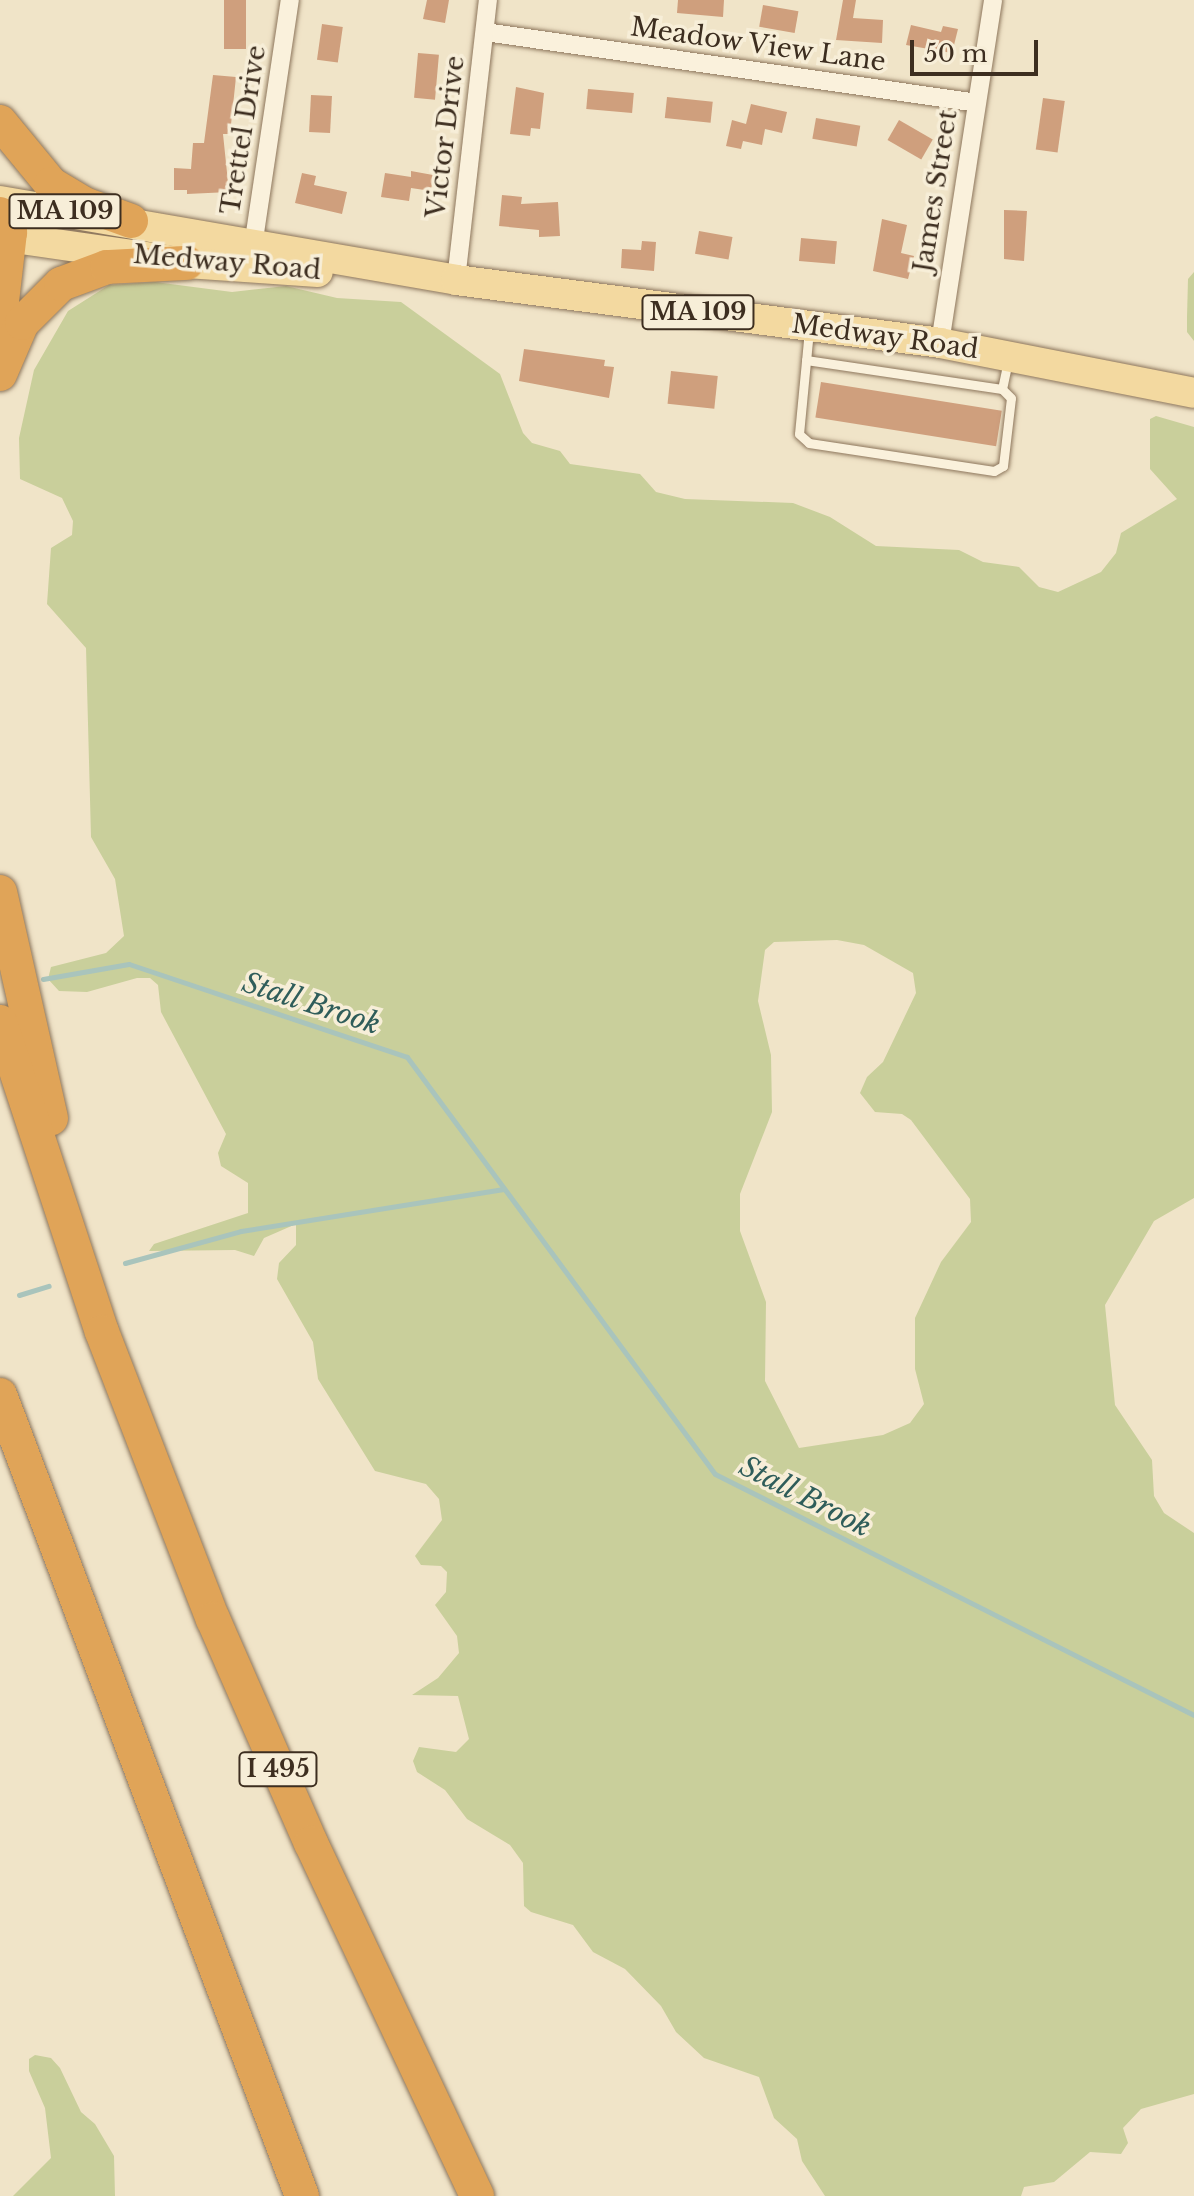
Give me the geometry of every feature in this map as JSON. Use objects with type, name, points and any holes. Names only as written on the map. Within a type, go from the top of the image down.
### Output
[{"type":"highway","points":[[0,122],[51,184],[84,204],[131,221]]},
{"type":"highway","points":[[0,318],[3,229]]},
{"type":"highway","points":[[0,374],[29,313],[61,284],[107,267],[187,263]]},
{"type":"highway","points":[[0,892],[102,1332]]},
{"type":"highway","name":"I 495","points":[[0,1022],[102,1332],[242,1688],[477,2196]]},
{"type":"highway","points":[[0,1395],[302,2196]]},
{"type":"main road","name":"Medway Road","points":[[0,201],[131,221],[252,255],[940,343],[1018,358]]},
{"type":"main road","name":"Medway Road","points":[[3,229],[187,263],[252,255]]},
{"type":"main road","name":"MA 109","points":[[1018,358],[1194,393]]},
{"type":"street","name":"Trettel Drive","points":[[252,255],[290,0]]},
{"type":"street","name":"Victor Drive","points":[[456,280],[488,0]]},
{"type":"street","name":"James Street","points":[[940,343],[993,0]]},
{"type":"street","name":"Meadow View Lane","points":[[485,32],[976,103]]},
{"type":"lane","points":[[806,360],[1002,389],[1011,398],[1003,466],[994,471],[809,443],[799,434],[809,326]]},
{"type":"lane","points":[[1002,389],[1018,358]]},
{"type":"green space","points":[[1194,272],[1194,341],[1187,332],[1187,317],[1188,279]]},
{"type":"green space","points":[[155,282],[232,292],[286,286],[337,298],[401,302],[500,374],[523,433],[532,443],[560,451],[570,464],[640,474],[656,492],[685,499],[793,503],[830,517],[876,546],[959,550],[983,562],[1019,567],[1039,587],[1058,592],[1101,572],[1116,553],[1121,533],[1177,499],[1150,469],[1150,419],[1156,416],[1194,427],[1194,1198],[1154,1221],[1105,1305],[1115,1405],[1152,1460],[1154,1496],[1164,1513],[1194,1533],[1194,2094],[1141,2109],[1123,2128],[1128,2143],[1121,2154],[1090,2152],[1054,2182],[1024,2187],[1021,2196],[825,2196],[802,2161],[797,2139],[774,2118],[759,2077],[704,2058],[676,2032],[661,2006],[625,1969],[593,1952],[573,1925],[531,1912],[524,1906],[523,1863],[510,1845],[467,1819],[445,1790],[417,1772],[413,1761],[419,1747],[456,1752],[469,1739],[458,1696],[412,1695],[438,1678],[459,1653],[457,1636],[435,1605],[446,1592],[447,1572],[441,1566],[421,1565],[415,1556],[442,1520],[439,1499],[426,1484],[375,1471],[318,1379],[313,1342],[277,1279],[279,1263],[296,1245],[296,1224],[264,1238],[254,1256],[235,1250],[149,1251],[154,1244],[248,1213],[248,1183],[221,1166],[218,1153],[226,1134],[161,1012],[158,985],[150,978],[137,978],[87,992],[59,991],[48,979],[51,967],[106,953],[124,936],[115,879],[91,837],[86,648],[47,604],[51,548],[72,535],[73,521],[62,498],[20,479],[19,438],[34,370],[68,311],[109,285]],"holes":[[[837,940],[864,945],[913,973],[916,993],[883,1062],[867,1077],[860,1093],[875,1112],[902,1114],[911,1120],[970,1199],[971,1222],[941,1262],[915,1318],[915,1369],[924,1404],[910,1423],[883,1435],[799,1448],[765,1381],[766,1302],[740,1231],[740,1194],[772,1112],[771,1055],[758,1001],[765,950],[774,942]]]},
{"type":"green space","points":[[35,2055],[51,2058],[60,2068],[81,2112],[95,2124],[114,2156],[115,2196],[13,2196],[51,2158],[45,2108],[29,2071],[29,2059]]},
{"type":"building","points":[[224,0],[246,0],[246,49],[224,49]]},
{"type":"building","points":[[427,0],[449,0],[445,23],[423,19]]},
{"type":"building","points":[[678,0],[724,0],[723,17],[677,13]]},
{"type":"building","points":[[843,0],[856,0],[853,18],[883,20],[882,43],[836,40]]},
{"type":"building","points":[[763,5],[798,11],[795,33],[759,27]]},
{"type":"building","points":[[322,24],[343,27],[338,63],[317,60]]},
{"type":"building","points":[[911,25],[941,32],[943,26],[958,29],[952,53],[906,45]]},
{"type":"building","points":[[418,53],[439,55],[435,100],[414,98]]},
{"type":"building","points":[[213,75],[236,77],[230,134],[223,134],[229,192],[187,194],[187,190],[174,190],[174,168],[191,169],[193,143],[204,143]]},
{"type":"building","points":[[516,87],[544,93],[540,129],[531,128],[530,136],[510,134]]},
{"type":"building","points":[[588,89],[634,93],[632,113],[586,109]]},
{"type":"building","points":[[311,95],[332,96],[330,133],[309,132]]},
{"type":"building","points":[[667,97],[713,102],[711,123],[665,118]]},
{"type":"building","points":[[1043,98],[1065,101],[1058,153],[1036,149]]},
{"type":"building","points":[[751,104],[787,112],[782,133],[765,129],[762,145],[743,141],[741,149],[726,146],[732,120],[746,124]]},
{"type":"building","points":[[816,118],[860,126],[857,146],[812,139]]},
{"type":"building","points":[[899,120],[933,140],[921,159],[888,140]]},
{"type":"building","points":[[411,171],[433,175],[431,191],[411,188],[409,201],[381,197],[385,173],[411,177]]},
{"type":"building","points":[[302,173],[316,176],[314,185],[347,192],[342,214],[295,203]]},
{"type":"building","points":[[502,195],[522,197],[521,204],[558,202],[560,236],[539,237],[539,230],[499,226]]},
{"type":"building","points":[[1004,210],[1027,211],[1024,261],[1004,259]]},
{"type":"building","points":[[882,219],[907,225],[901,253],[914,256],[908,279],[873,271]]},
{"type":"building","points":[[699,231],[732,237],[728,260],[695,254]]},
{"type":"building","points":[[801,238],[837,241],[835,264],[799,261]]},
{"type":"building","points":[[642,241],[656,242],[654,271],[621,268],[622,249],[641,250]]},
{"type":"building","points":[[524,349],[605,360],[604,366],[614,367],[609,398],[519,381]]},
{"type":"building","points":[[671,371],[718,376],[714,409],[668,404]]},
{"type":"building","points":[[821,382],[1002,411],[996,446],[815,418]]},
{"type":"waterway","name":"Stall Brook","points":[[43,979],[129,964],[407,1057],[715,1474],[1194,1715]]},
{"type":"waterway","name":"Stall Brook","points":[[125,1263],[241,1231],[504,1189]]},
{"type":"waterway","name":"Stall Brook","points":[[19,1295],[49,1286]]}]
